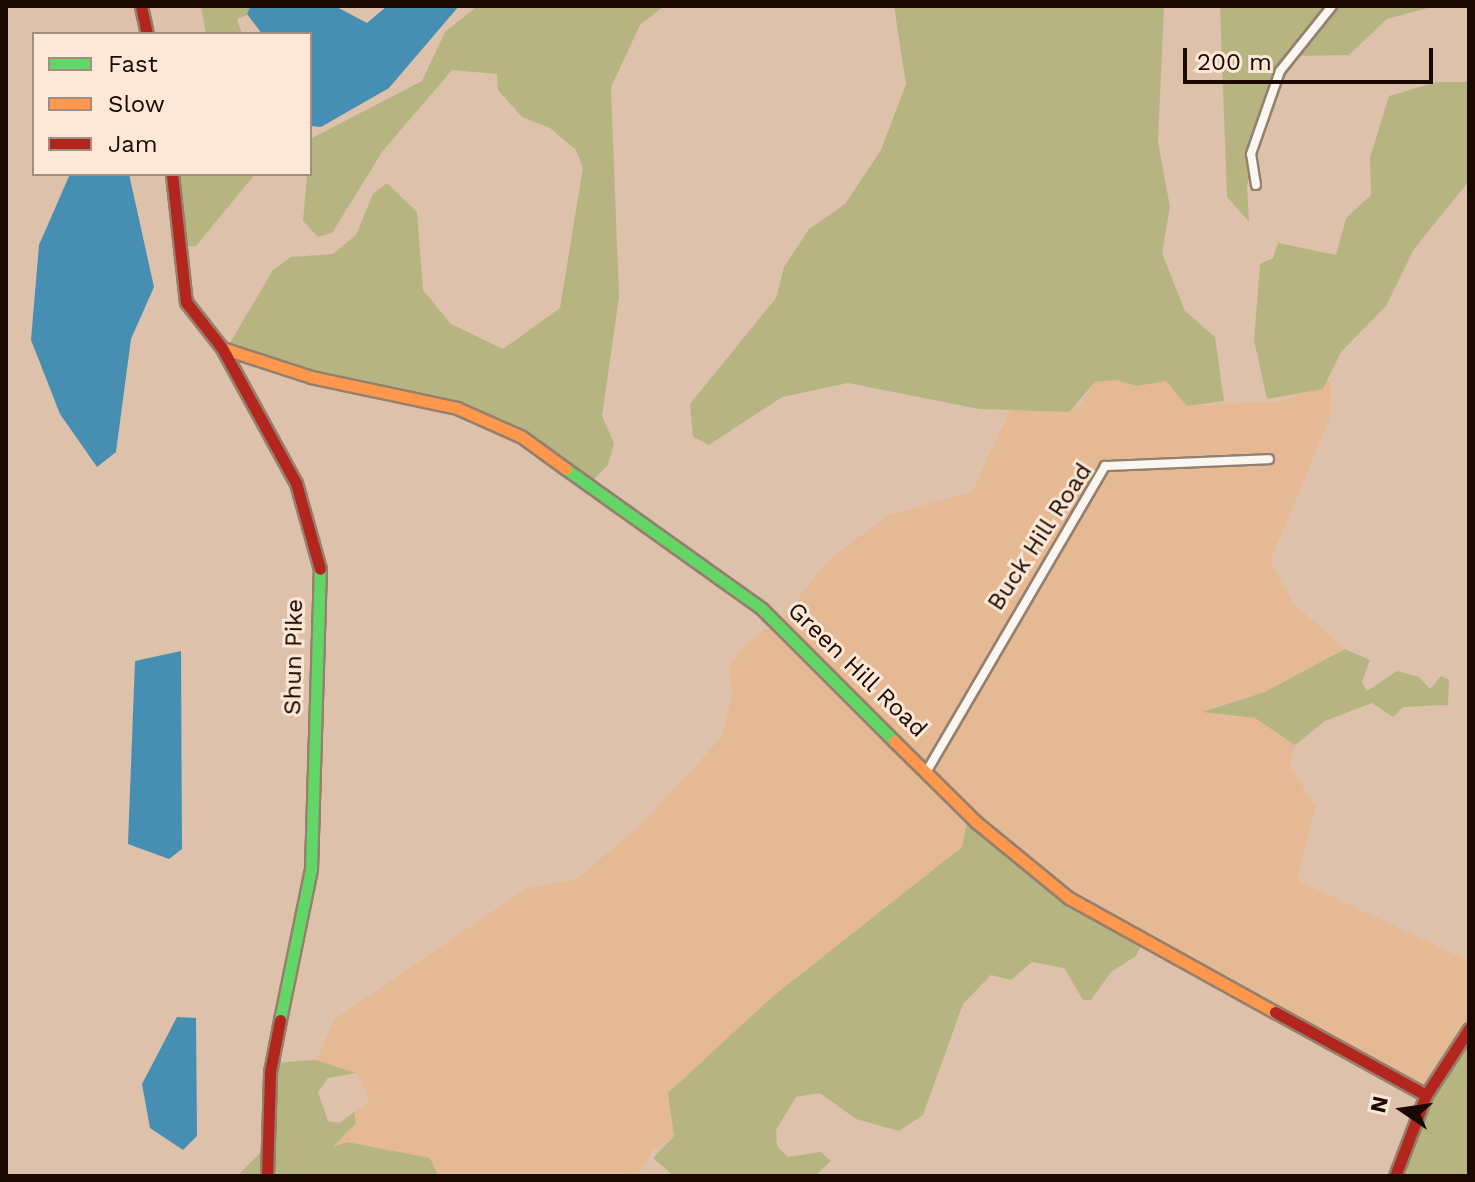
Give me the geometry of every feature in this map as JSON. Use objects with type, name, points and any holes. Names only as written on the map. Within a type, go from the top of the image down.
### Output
[{"type":"main road","points":[[141,6],[147,32]]},
{"type":"main road","name":"Shun Pike","points":[[172,176],[186,302],[222,348],[311,513],[320,556],[311,869],[270,1072],[267,1176]]},
{"type":"main road","name":"Green Hill Road","points":[[222,348],[311,377],[457,408],[522,437],[762,609],[928,769],[976,822],[1069,898],[1426,1095]]},
{"type":"main road","points":[[1395,1176],[1426,1095],[1469,1029]]},
{"type":"street","points":[[1256,185],[1251,154],[1280,71],[1332,6]]},
{"type":"street","name":"Buck Hill Road","points":[[928,769],[1105,466],[1269,459]]},
{"type":"shaded area","points":[[201,6],[270,6],[237,19],[241,32],[206,32]]},
{"type":"shaded area","points":[[477,6],[664,6],[640,25],[611,87],[619,297],[602,416],[614,443],[608,465],[590,483],[475,413],[227,348],[273,270],[291,257],[333,254],[356,235],[373,194],[387,183],[417,212],[423,290],[451,324],[503,349],[560,308],[583,168],[576,150],[550,128],[522,117],[498,90],[497,74],[452,70],[382,152],[332,233],[318,237],[303,221],[307,176],[312,176],[312,138],[422,81],[445,32]]},
{"type":"shaded area","points":[[894,6],[1164,6],[1158,142],[1170,207],[1162,253],[1185,311],[1215,337],[1224,401],[1187,406],[1166,381],[1137,386],[1116,380],[1095,382],[1069,412],[979,409],[848,383],[782,397],[709,445],[693,437],[690,404],[776,298],[784,267],[809,229],[845,204],[881,150],[906,84]]},
{"type":"shaded area","points":[[1220,6],[1435,6],[1387,19],[1349,55],[1288,56],[1247,185],[1249,222],[1227,197]]},
{"type":"shaded area","points":[[1437,82],[1469,82],[1469,181],[1414,249],[1386,306],[1341,352],[1323,389],[1267,399],[1254,340],[1260,264],[1273,258],[1278,243],[1336,255],[1346,218],[1371,195],[1370,158],[1389,96]]},
{"type":"shaded area","points":[[172,176],[253,176],[196,246],[176,247]]},
{"type":"shaded area","points":[[1116,380],[1137,386],[1166,381],[1187,406],[1282,401],[1331,380],[1330,418],[1270,561],[1293,603],[1345,649],[1265,692],[1212,707],[1221,716],[1255,718],[1295,745],[1290,767],[1316,807],[1297,880],[1469,961],[1469,1032],[1427,1094],[1279,1007],[1093,912],[968,817],[962,847],[772,997],[733,1038],[675,1124],[674,1136],[654,1149],[637,1176],[438,1176],[430,1158],[332,1148],[356,1123],[354,1112],[370,1102],[358,1075],[316,1060],[335,1019],[527,888],[577,879],[638,827],[722,737],[732,695],[729,666],[747,643],[782,620],[826,562],[888,515],[972,492],[1012,406],[1078,408],[1095,382]]},
{"type":"shaded area","points":[[1345,649],[1370,660],[1362,682],[1367,691],[1397,671],[1419,677],[1430,689],[1441,676],[1449,680],[1448,705],[1403,707],[1393,717],[1372,703],[1325,721],[1295,745],[1255,718],[1202,712],[1265,692]]},
{"type":"shaded area","points":[[968,817],[1024,863],[1144,940],[1136,956],[1111,972],[1091,1000],[1083,1000],[1064,968],[1032,962],[1011,980],[991,975],[963,1004],[923,1115],[899,1131],[856,1119],[820,1093],[796,1097],[776,1130],[777,1146],[788,1157],[821,1152],[831,1161],[815,1176],[674,1176],[653,1158],[674,1136],[668,1093],[772,997],[962,847]]},
{"type":"shaded area","points":[[1469,1032],[1469,1176],[1397,1176],[1411,1132]]},
{"type":"shaded area","points":[[316,1060],[356,1073],[328,1078],[318,1092],[328,1121],[340,1123],[354,1112],[356,1123],[333,1147],[347,1142],[430,1158],[438,1176],[237,1176],[267,1146],[272,1063]]},
{"type":"water","points":[[251,6],[335,6],[367,23],[387,6],[459,6],[389,88],[321,127],[312,126],[312,32],[260,32],[247,14]]},
{"type":"water","points":[[69,176],[129,176],[154,287],[131,339],[116,452],[97,467],[60,414],[31,340],[39,245]]},
{"type":"water","points":[[181,651],[182,849],[169,859],[128,844],[135,661]]},
{"type":"water","points":[[177,1017],[196,1018],[197,1136],[183,1150],[150,1128],[142,1084]]},
{"type":"traffic: fast","points":[[566,469],[762,609],[894,741]]},
{"type":"traffic: fast","points":[[280,1020],[311,869],[320,569]]},
{"type":"traffic: slow","points":[[222,348],[311,377],[457,408],[522,437],[566,469]]},
{"type":"traffic: slow","points":[[894,741],[976,822],[1069,898],[1275,1012]]},
{"type":"traffic: jam","points":[[141,6],[147,32]]},
{"type":"traffic: jam","points":[[172,176],[186,302],[222,348],[296,483],[320,569]]},
{"type":"traffic: jam","points":[[1275,1012],[1426,1095]]},
{"type":"traffic: jam","points":[[267,1176],[270,1072],[280,1020]]},
{"type":"traffic: jam","points":[[1395,1176],[1426,1095],[1469,1029]]}]
